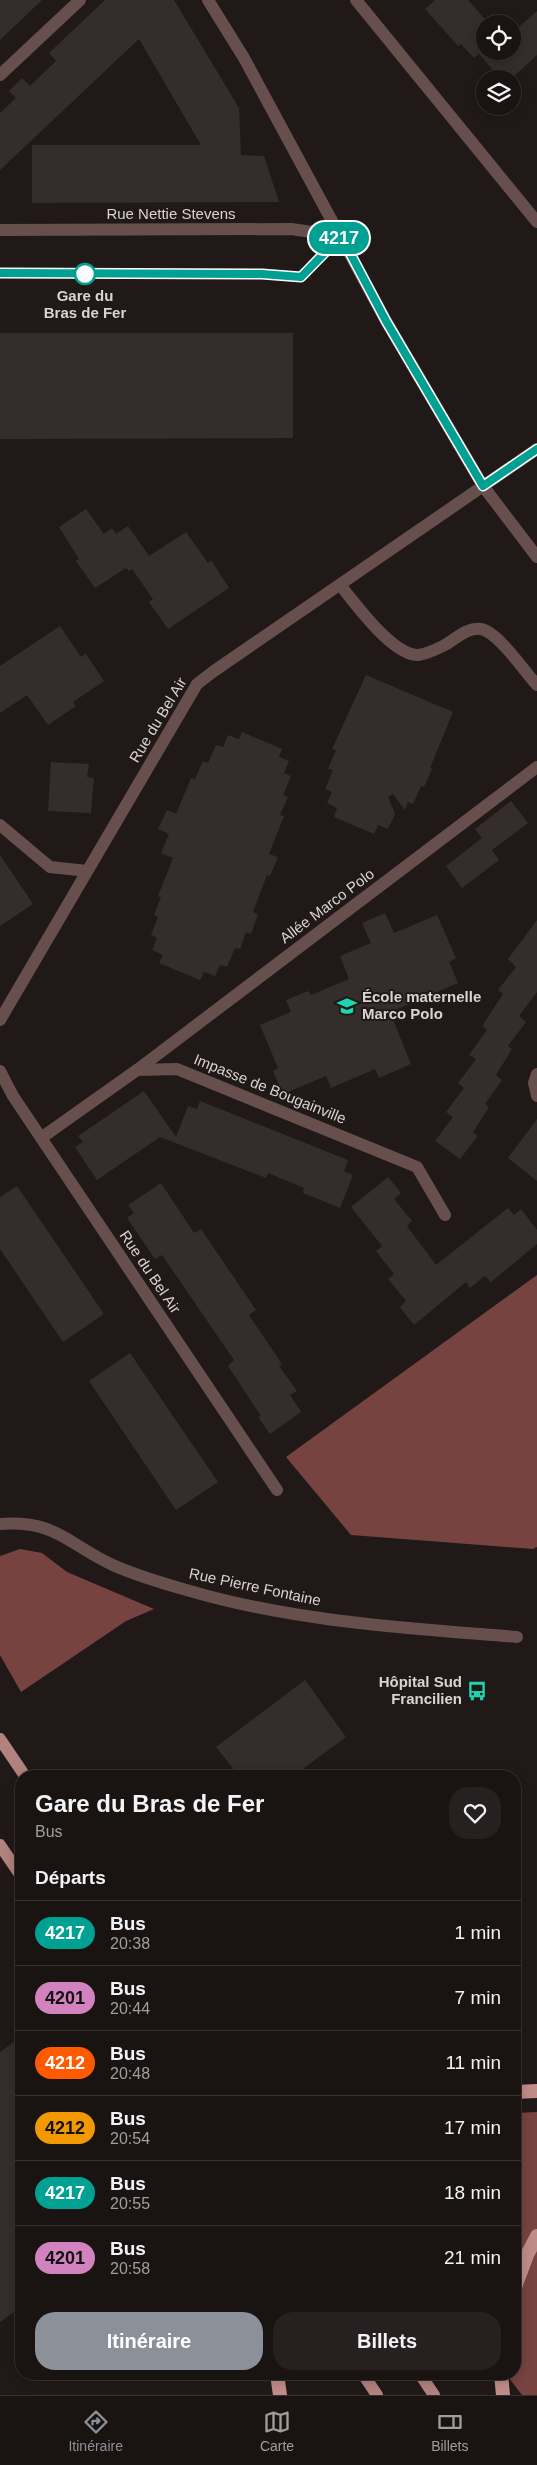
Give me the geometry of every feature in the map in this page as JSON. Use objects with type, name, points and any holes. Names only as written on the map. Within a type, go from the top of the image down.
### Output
[{"type":"highway","points":[[521,2092],[537,2091]]},
{"type":"highway","points":[[521,2271],[537,2236]]},
{"type":"highway","points":[[278,2380],[280,2395]]},
{"type":"highway","points":[[502,2380],[503,2395]]},
{"type":"main road","points":[[0,1739],[21,1770]]},
{"type":"main road","points":[[0,1845],[15,1867]]},
{"type":"main road","points":[[367,2380],[377,2395]]},
{"type":"main road","points":[[424,2380],[434,2395]]},
{"type":"street","points":[[208,0],[244,58],[386,321],[483,486],[537,557]]},
{"type":"street","points":[[356,0],[537,222]]},
{"type":"street","points":[[0,75],[79,1]]},
{"type":"street","name":"Rue Nettie Stevens","points":[[0,230],[292,229],[341,236]]},
{"type":"street","name":"Rue du Bel Air","points":[[0,1020],[197,684],[537,449]]},
{"type":"street","points":[[340,585],[370,622],[404,652],[419,655],[443,646],[469,630],[482,629],[495,637],[537,685]]},
{"type":"street","name":"Allée Marco Polo","points":[[137,1070],[537,767]]},
{"type":"street","points":[[0,825],[50,867],[87,871]]},
{"type":"street","name":"Impasse de Bougainville","points":[[137,1070],[177,1069],[417,1167],[445,1215]]},
{"type":"street","points":[[41,1138],[137,1070]]},
{"type":"street","name":"Rue du Bel Air","points":[[0,1071],[13,1096],[277,1490]]},
{"type":"street","points":[[537,1074],[534,1083],[537,1096]]},
{"type":"street","name":"Rue Pierre Fontaine","points":[[0,1524],[22,1523],[49,1528],[114,1566],[191,1592],[275,1610],[372,1624],[517,1638]]},
{"type":"shaded area","points":[[537,1275],[537,1547],[533,1549],[351,1535],[286,1457]]},
{"type":"shaded area","points":[[20,1549],[42,1553],[67,1572],[154,1609],[126,1621],[21,1692],[0,1655],[0,1556]]},
{"type":"shaded area","points":[[537,2112],[537,2395],[522,2395],[511,2380],[521,2380],[521,2113]]},
{"type":"building","points":[[0,0],[42,0],[0,40]]},
{"type":"building","points":[[105,0],[174,0],[239,108],[241,155],[264,156],[279,202],[32,203],[32,145],[201,145],[139,39],[0,170],[0,113],[16,98],[9,91],[22,78],[30,86],[56,61],[49,53]]},
{"type":"building","points":[[435,0],[468,0],[481,15],[476,15],[476,56],[474,58],[461,44],[458,46],[425,9]]},
{"type":"building","points":[[537,11],[537,55],[521,70],[493,70],[484,60],[521,60],[521,25]]},
{"type":"building","points":[[0,333],[293,333],[293,438],[0,439]]},
{"type":"building","points":[[86,509],[104,534],[112,528],[116,534],[128,526],[149,556],[186,532],[208,563],[211,560],[229,588],[168,629],[149,602],[153,599],[132,569],[129,571],[126,568],[95,588],[76,561],[79,559],[59,527]]},
{"type":"building","points":[[60,626],[81,657],[86,654],[104,681],[73,702],[76,706],[48,725],[27,695],[0,713],[0,666]]},
{"type":"building","points":[[366,675],[453,712],[430,768],[432,769],[424,787],[421,786],[413,804],[408,802],[405,810],[393,794],[388,797],[395,814],[388,829],[378,825],[374,834],[334,817],[337,808],[327,803],[332,792],[325,789],[333,770],[328,769],[336,750],[332,749]]},
{"type":"building","points":[[242,732],[282,749],[279,757],[289,761],[284,773],[291,776],[283,795],[288,797],[280,815],[284,816],[269,854],[278,857],[270,876],[267,875],[253,912],[258,914],[251,934],[246,932],[240,949],[235,948],[227,967],[220,965],[215,976],[204,972],[200,980],[159,963],[163,955],[152,950],[157,938],[151,935],[158,917],[154,915],[161,897],[158,896],[173,858],[161,853],[169,834],[158,829],[167,810],[176,814],[191,778],[195,779],[203,761],[208,763],[216,745],[223,747],[228,735],[239,739]]},
{"type":"building","points":[[51,762],[89,764],[87,777],[94,778],[91,813],[48,811]]},
{"type":"building","points":[[511,801],[528,823],[492,850],[499,860],[462,888],[446,866],[482,838],[475,829]]},
{"type":"building","points":[[0,855],[33,904],[0,926]]},
{"type":"building","name":"École maternelle Marco Polo","points":[[385,913],[394,933],[437,915],[456,958],[449,962],[458,983],[390,1012],[411,1064],[379,1078],[375,1069],[331,1088],[326,1076],[283,1094],[273,1071],[278,1068],[260,1025],[291,1012],[286,1000],[308,991],[311,995],[349,979],[340,956],[371,943],[362,923]]},
{"type":"building","points":[[537,920],[537,992],[519,1016],[526,1022],[508,1046],[512,1049],[496,1075],[502,1080],[485,1104],[489,1107],[473,1132],[478,1136],[460,1159],[435,1141],[453,1117],[446,1112],[464,1088],[458,1083],[476,1059],[469,1055],[487,1030],[482,1026],[503,994],[498,990],[516,967],[508,959]]},
{"type":"building","points":[[144,1091],[176,1137],[188,1106],[197,1109],[200,1101],[348,1160],[344,1171],[353,1175],[340,1208],[303,1193],[304,1188],[268,1173],[266,1178],[160,1137],[97,1180],[75,1147],[83,1142],[78,1136]]},
{"type":"building","points":[[537,1119],[537,1181],[508,1158]]},
{"type":"building","points":[[388,1177],[401,1193],[394,1199],[412,1221],[407,1226],[436,1265],[508,1208],[514,1215],[521,1209],[537,1230],[537,1244],[491,1282],[485,1276],[470,1288],[466,1282],[414,1325],[400,1307],[406,1301],[388,1279],[394,1274],[376,1251],[382,1246],[351,1207]]},
{"type":"building","points":[[161,1183],[194,1233],[201,1229],[256,1310],[249,1315],[282,1364],[279,1366],[297,1391],[290,1395],[301,1412],[270,1434],[258,1417],[261,1416],[228,1366],[234,1360],[162,1255],[155,1259],[127,1218],[134,1213],[128,1205]]},
{"type":"building","points":[[17,1186],[104,1314],[63,1342],[0,1249],[0,1197]]},
{"type":"building","points":[[130,1353],[218,1482],[176,1510],[89,1381]]},
{"type":"building","points":[[305,1680],[346,1737],[301,1770],[234,1770],[216,1747]]},
{"type":"building","points":[[15,2041],[15,2311],[0,2322],[0,2052]]},
{"type":"bus line","name":"4217","points":[[0,273],[262,274],[301,277],[341,236],[370,294],[483,486],[537,449]]},
{"type":"place","name":"Gare du Bras de Fer","points":[[85,274]]},
{"type":"place","name":"École maternelle Marco Polo","points":[[347,1006]]},
{"type":"place","name":"Hôpital Sud Francilien","points":[[477,1691]]}]
